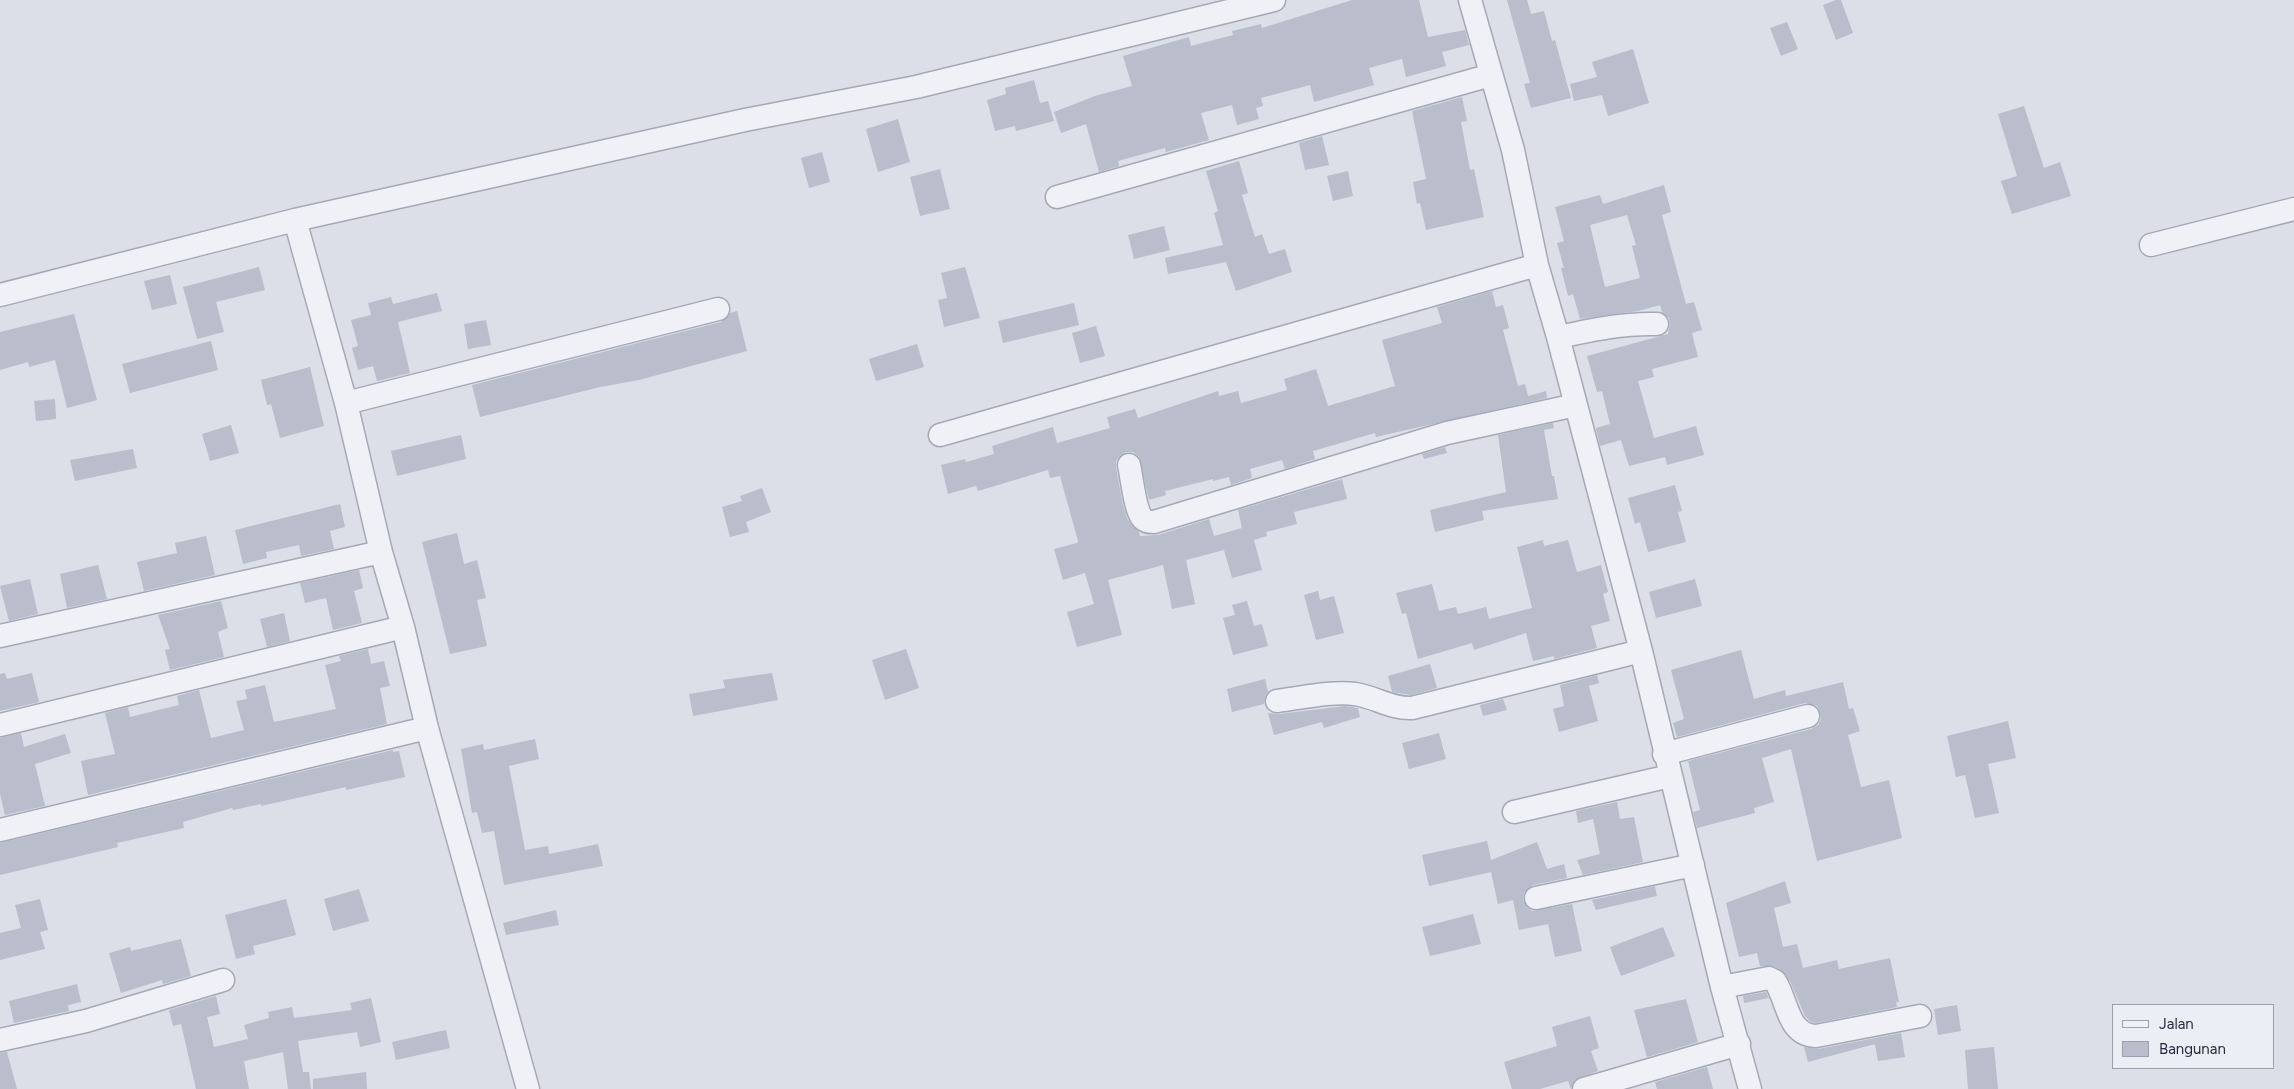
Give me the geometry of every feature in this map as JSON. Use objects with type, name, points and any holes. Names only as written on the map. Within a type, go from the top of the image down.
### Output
[{"type":"street","points":[[0,295],[295,220],[745,120],[916,88],[1274,0]]},
{"type":"street","points":[[1470,0],[1513,150],[1537,265],[1558,337],[1641,651],[1664,754],[1722,987],[1750,1089]]},
{"type":"street","points":[[1058,197],[1491,75]]},
{"type":"street","points":[[2151,245],[2294,209]]},
{"type":"street","points":[[295,220],[346,404],[381,552],[427,728],[528,1089]]},
{"type":"street","points":[[940,435],[1537,265]]},
{"type":"street","points":[[346,404],[718,309]]},
{"type":"street","points":[[1558,337],[1608,326],[1634,323],[1657,324]]},
{"type":"street","points":[[1129,465],[1138,509],[1142,519],[1147,522],[1154,522],[1447,433],[1576,405]]},
{"type":"street","points":[[0,636],[381,552]]},
{"type":"street","points":[[0,725],[402,627]]},
{"type":"street","points":[[1277,701],[1337,694],[1357,694],[1399,709],[1412,708],[1641,651]]},
{"type":"street","points":[[1664,754],[1808,716]]},
{"type":"street","points":[[0,830],[427,728]]},
{"type":"street","points":[[1514,812],[1670,776]]},
{"type":"street","points":[[1536,898],[1693,865]]},
{"type":"street","points":[[1722,987],[1769,978],[1775,981],[1794,1026],[1806,1036],[1816,1036],[1920,1016]]},
{"type":"street","points":[[0,1040],[86,1021],[223,980]]},
{"type":"street","points":[[1584,1089],[1738,1044]]},
{"type":"building","points":[[1352,0],[1419,0],[1428,37],[1465,30],[1469,45],[1442,52],[1446,66],[1406,77],[1402,59],[1369,68],[1374,85],[1314,102],[1310,85],[1261,98],[1263,106],[1256,108],[1259,119],[1237,125],[1232,105],[1201,113],[1209,140],[1166,152],[1165,148],[1118,161],[1119,166],[1099,172],[1086,124],[1061,133],[1054,112],[1095,96],[1132,86],[1123,56],[1189,37],[1191,46],[1233,35],[1232,31],[1261,24],[1262,28]]},
{"type":"building","points":[[1507,0],[1527,0],[1531,14],[1544,11],[1552,41],[1555,40],[1571,98],[1531,108],[1524,84],[1530,83]]},
{"type":"building","points":[[1841,0],[1853,33],[1836,40],[1823,5]]},
{"type":"building","points":[[1787,22],[1798,49],[1781,56],[1770,28]]},
{"type":"building","points":[[1633,49],[1649,103],[1608,116],[1602,95],[1574,101],[1570,84],[1597,77],[1592,62]]},
{"type":"building","points":[[1034,80],[1040,103],[1048,101],[1054,121],[1016,131],[1015,126],[995,131],[987,100],[1006,94],[1005,88]]},
{"type":"building","points":[[1462,97],[1467,121],[1461,122],[1470,170],[1474,169],[1484,217],[1426,230],[1420,203],[1417,204],[1413,182],[1426,179],[1412,111]]},
{"type":"building","points":[[2024,106],[2044,168],[2060,162],[2071,196],[2012,214],[2001,181],[2017,176],[1998,114]]},
{"type":"building","points":[[898,119],[910,162],[878,172],[866,129]]},
{"type":"building","points":[[1322,136],[1329,165],[1305,170],[1299,143]]},
{"type":"building","points":[[822,152],[830,182],[809,188],[801,158]]},
{"type":"building","points":[[1239,161],[1248,193],[1242,195],[1255,237],[1262,234],[1269,254],[1285,249],[1292,272],[1236,291],[1226,262],[1168,274],[1165,258],[1223,245],[1214,213],[1218,211],[1206,171]]},
{"type":"building","points":[[940,169],[950,209],[920,216],[910,177]]},
{"type":"building","points":[[1348,171],[1353,196],[1333,201],[1327,176]]},
{"type":"building","points":[[1664,185],[1671,212],[1662,215],[1686,304],[1694,302],[1702,330],[1692,333],[1698,357],[1652,369],[1654,377],[1638,381],[1654,438],[1696,426],[1704,455],[1667,465],[1665,457],[1629,466],[1621,440],[1600,446],[1596,428],[1610,424],[1602,391],[1597,392],[1587,356],[1668,334],[1670,324],[1669,318],[1662,312],[1660,305],[1638,311],[1580,319],[1573,294],[1568,296],[1561,268],[1564,268],[1557,243],[1564,241],[1555,207],[1600,195],[1603,204]],"holes":[[[1627,215],[1636,245],[1632,246],[1640,278],[1605,287],[1590,225]]]},
{"type":"building","points":[[1164,226],[1170,250],[1134,259],[1128,235]]},
{"type":"building","points":[[259,267],[265,290],[216,302],[224,332],[197,339],[183,287]]},
{"type":"building","points":[[965,267],[980,318],[944,327],[938,300],[947,298],[941,273]]},
{"type":"building","points":[[170,275],[177,304],[152,310],[144,281]]},
{"type":"building","points":[[1492,291],[1496,307],[1503,305],[1509,328],[1503,330],[1518,386],[1525,384],[1528,396],[1546,391],[1547,398],[1376,437],[1375,433],[1313,451],[1315,459],[1285,469],[1282,460],[1250,469],[1252,478],[1231,485],[1229,477],[1213,481],[1213,479],[1165,491],[1166,495],[1149,500],[1139,457],[1133,452],[1126,452],[1120,456],[1116,461],[1116,468],[1123,505],[1128,520],[1139,532],[1140,536],[1158,535],[1209,519],[1214,536],[1242,528],[1238,510],[1342,479],[1347,499],[1294,512],[1297,524],[1266,532],[1267,536],[1254,540],[1262,570],[1232,578],[1224,550],[1186,560],[1195,604],[1172,609],[1163,565],[1108,580],[1122,635],[1077,647],[1067,612],[1094,604],[1085,573],[1063,580],[1054,549],[1077,543],[1078,541],[1060,476],[1050,478],[1048,470],[978,491],[976,486],[948,494],[941,465],[965,459],[966,462],[994,454],[992,446],[1053,427],[1057,443],[1110,428],[1107,417],[1135,409],[1138,418],[1218,391],[1219,396],[1238,391],[1241,403],[1287,390],[1284,379],[1316,369],[1328,406],[1395,386],[1382,340],[1442,323],[1437,307]]},
{"type":"building","points":[[437,293],[442,311],[398,322],[410,373],[377,381],[373,366],[358,370],[352,348],[358,346],[351,320],[371,315],[368,303],[391,297],[393,304]]},
{"type":"building","points":[[1074,303],[1079,325],[1003,343],[998,321]]},
{"type":"building","points":[[737,311],[747,351],[639,380],[600,387],[480,417],[472,385],[721,322],[730,313]]},
{"type":"building","points":[[74,314],[97,400],[67,408],[55,360],[29,367],[28,362],[0,370],[0,332]]},
{"type":"building","points":[[486,320],[491,345],[468,349],[464,324]]},
{"type":"building","points":[[1096,326],[1105,356],[1080,363],[1072,333]]},
{"type":"building","points":[[211,341],[218,370],[130,393],[122,364]]},
{"type":"building","points":[[917,344],[924,367],[876,381],[869,359]]},
{"type":"building","points":[[310,367],[324,426],[280,438],[271,404],[267,405],[261,380]]},
{"type":"building","points":[[55,399],[56,419],[36,421],[34,401]]},
{"type":"building","points":[[1553,423],[1554,428],[1544,430],[1558,499],[1482,511],[1484,520],[1435,532],[1430,510],[1506,492],[1498,435]]},
{"type":"building","points":[[231,425],[239,453],[210,461],[202,434]]},
{"type":"building","points":[[461,435],[466,459],[397,476],[391,451]]},
{"type":"building","points":[[1445,447],[1447,453],[1424,459],[1422,454]]},
{"type":"building","points":[[133,449],[137,468],[75,481],[70,460]]},
{"type":"building","points":[[1675,485],[1682,511],[1678,512],[1686,542],[1648,552],[1640,522],[1635,524],[1628,498]]},
{"type":"building","points":[[762,488],[771,512],[746,522],[749,532],[730,537],[722,507],[742,501],[740,496]]},
{"type":"building","points":[[340,504],[345,527],[330,531],[334,549],[301,556],[299,545],[266,552],[267,558],[243,564],[235,530]]},
{"type":"building","points":[[457,533],[464,564],[477,560],[486,598],[477,600],[487,646],[450,654],[422,542]]},
{"type":"building","points":[[206,536],[215,575],[144,591],[137,562],[177,553],[175,543]]},
{"type":"building","points":[[1543,540],[1544,546],[1568,540],[1577,572],[1601,565],[1608,592],[1603,594],[1610,621],[1591,626],[1597,648],[1554,659],[1554,656],[1533,661],[1526,633],[1474,650],[1472,643],[1418,659],[1406,613],[1402,614],[1396,593],[1432,584],[1439,611],[1456,607],[1458,614],[1486,607],[1489,619],[1532,608],[1517,547]]},
{"type":"building","points":[[98,565],[107,599],[67,608],[60,574]]},
{"type":"building","points":[[359,570],[363,588],[354,591],[362,623],[333,630],[326,598],[305,603],[300,583]]},
{"type":"building","points":[[30,579],[38,614],[9,621],[0,586]]},
{"type":"building","points":[[1695,579],[1702,606],[1656,618],[1649,592]]},
{"type":"building","points":[[1318,591],[1320,600],[1334,596],[1344,633],[1316,640],[1304,595]]},
{"type":"building","points":[[221,601],[228,628],[218,632],[224,657],[170,670],[165,650],[170,649],[158,615]]},
{"type":"building","points":[[1247,601],[1254,626],[1262,624],[1268,646],[1233,655],[1223,618],[1235,615],[1232,605]]},
{"type":"building","points":[[284,613],[290,641],[267,647],[260,619]]},
{"type":"building","points":[[368,649],[371,664],[384,661],[390,686],[380,688],[387,724],[88,795],[81,761],[115,754],[105,713],[128,707],[130,717],[179,705],[177,696],[199,690],[211,738],[244,730],[236,701],[247,699],[245,690],[265,685],[274,722],[336,709],[325,665],[341,661],[339,656]]},
{"type":"building","points":[[906,649],[919,688],[885,700],[872,660]]},
{"type":"building","points":[[1741,650],[1754,699],[1785,690],[1786,696],[1843,682],[1849,709],[1853,708],[1860,731],[1848,735],[1861,787],[1889,780],[1902,838],[1817,861],[1791,749],[1762,758],[1774,802],[1754,808],[1755,813],[1697,828],[1693,812],[1700,810],[1688,761],[1811,729],[1818,725],[1821,719],[1817,706],[1805,703],[1677,737],[1673,723],[1684,719],[1671,670]]},
{"type":"building","points":[[1430,664],[1437,688],[1411,695],[1392,692],[1388,676]]},
{"type":"building","points":[[5,673],[7,679],[32,673],[39,702],[0,711],[0,674]]},
{"type":"building","points":[[772,673],[778,700],[693,716],[689,694],[725,688],[723,680]]},
{"type":"building","points":[[1597,675],[1599,683],[1589,686],[1598,721],[1559,732],[1553,709],[1564,706],[1560,685]]},
{"type":"building","points":[[1265,679],[1268,692],[1265,696],[1264,704],[1232,712],[1227,689]]},
{"type":"building","points":[[1503,699],[1507,710],[1483,716],[1480,705]]},
{"type":"building","points":[[1345,706],[1358,708],[1360,717],[1324,728],[1322,722],[1274,735],[1268,713],[1279,714]]},
{"type":"building","points":[[2008,721],[2016,758],[1988,764],[1999,813],[1975,818],[1965,775],[1956,777],[1947,736]]},
{"type":"building","points":[[21,733],[24,747],[65,734],[71,753],[35,764],[45,806],[5,815],[0,794],[0,738]]},
{"type":"building","points":[[1439,733],[1446,759],[1409,769],[1402,743]]},
{"type":"building","points":[[535,739],[539,759],[509,766],[525,850],[548,846],[549,854],[598,844],[603,866],[504,885],[494,831],[482,833],[477,812],[472,813],[461,749],[483,744],[484,750]]},
{"type":"building","points":[[393,750],[393,752],[399,751],[405,777],[346,790],[346,787],[261,806],[261,804],[233,810],[232,808],[183,822],[184,828],[117,843],[118,847],[0,875],[0,843]]},
{"type":"building","points":[[1617,802],[1620,819],[1634,817],[1643,862],[1583,875],[1577,860],[1600,854],[1593,819],[1578,823],[1576,811]]},
{"type":"building","points":[[1487,841],[1491,860],[1537,842],[1547,869],[1564,864],[1567,878],[1533,885],[1524,893],[1523,900],[1532,911],[1572,904],[1582,951],[1555,957],[1548,924],[1519,930],[1513,900],[1498,904],[1491,872],[1429,886],[1422,855]]},
{"type":"building","points":[[1785,881],[1791,903],[1774,908],[1783,947],[1797,944],[1803,968],[1837,960],[1839,969],[1890,958],[1899,1002],[1896,1002],[1897,1007],[1816,1023],[1811,1022],[1805,1016],[1791,983],[1781,970],[1774,966],[1760,966],[1757,953],[1739,957],[1726,903]]},
{"type":"building","points":[[1655,886],[1657,896],[1596,910],[1592,900]]},
{"type":"building","points":[[359,889],[369,921],[333,931],[324,899]]},
{"type":"building","points":[[40,899],[48,930],[40,932],[45,949],[0,960],[0,933],[21,928],[15,905]]},
{"type":"building","points":[[286,899],[296,935],[253,946],[255,954],[236,959],[225,915]]},
{"type":"building","points":[[556,910],[559,925],[506,935],[503,923]]},
{"type":"building","points":[[1473,914],[1481,944],[1430,956],[1422,927]]},
{"type":"building","points":[[1663,927],[1675,956],[1621,976],[1610,947]]},
{"type":"building","points":[[181,939],[191,976],[163,984],[162,980],[121,993],[109,953],[130,947],[131,951]]},
{"type":"building","points":[[77,984],[81,1002],[68,1005],[69,1011],[14,1023],[9,1001]]},
{"type":"building","points":[[1766,992],[1769,998],[1744,1003],[1743,996]]},
{"type":"building","points":[[216,996],[220,1014],[207,1017],[214,1047],[248,1039],[244,1025],[269,1018],[268,1012],[292,1007],[294,1018],[352,1010],[350,1003],[371,998],[381,1042],[360,1047],[357,1032],[298,1041],[303,1072],[309,1072],[311,1089],[288,1089],[283,1052],[244,1061],[249,1089],[196,1089],[181,1024],[173,1026],[169,1010]]},
{"type":"building","points":[[1686,999],[1698,1042],[1647,1057],[1634,1010]]},
{"type":"building","points":[[1957,1005],[1961,1031],[1938,1035],[1934,1009]]},
{"type":"building","points":[[1590,1016],[1599,1048],[1591,1051],[1598,1071],[1575,1080],[1571,1089],[1568,1081],[1540,1089],[1512,1089],[1504,1062],[1557,1046],[1552,1027]]},
{"type":"building","points":[[446,1030],[450,1048],[396,1060],[392,1042]]},
{"type":"building","points":[[1901,1033],[1905,1057],[1878,1061],[1875,1044],[1808,1062],[1804,1047],[1818,1049]]},
{"type":"building","points":[[1994,1047],[1998,1089],[1968,1089],[1965,1050]]},
{"type":"building","points":[[7,1052],[17,1089],[0,1089],[0,1053]]},
{"type":"building","points":[[1707,1067],[1713,1089],[1657,1089],[1655,1082]]},
{"type":"building","points":[[366,1072],[367,1089],[313,1089],[313,1079]]}]
